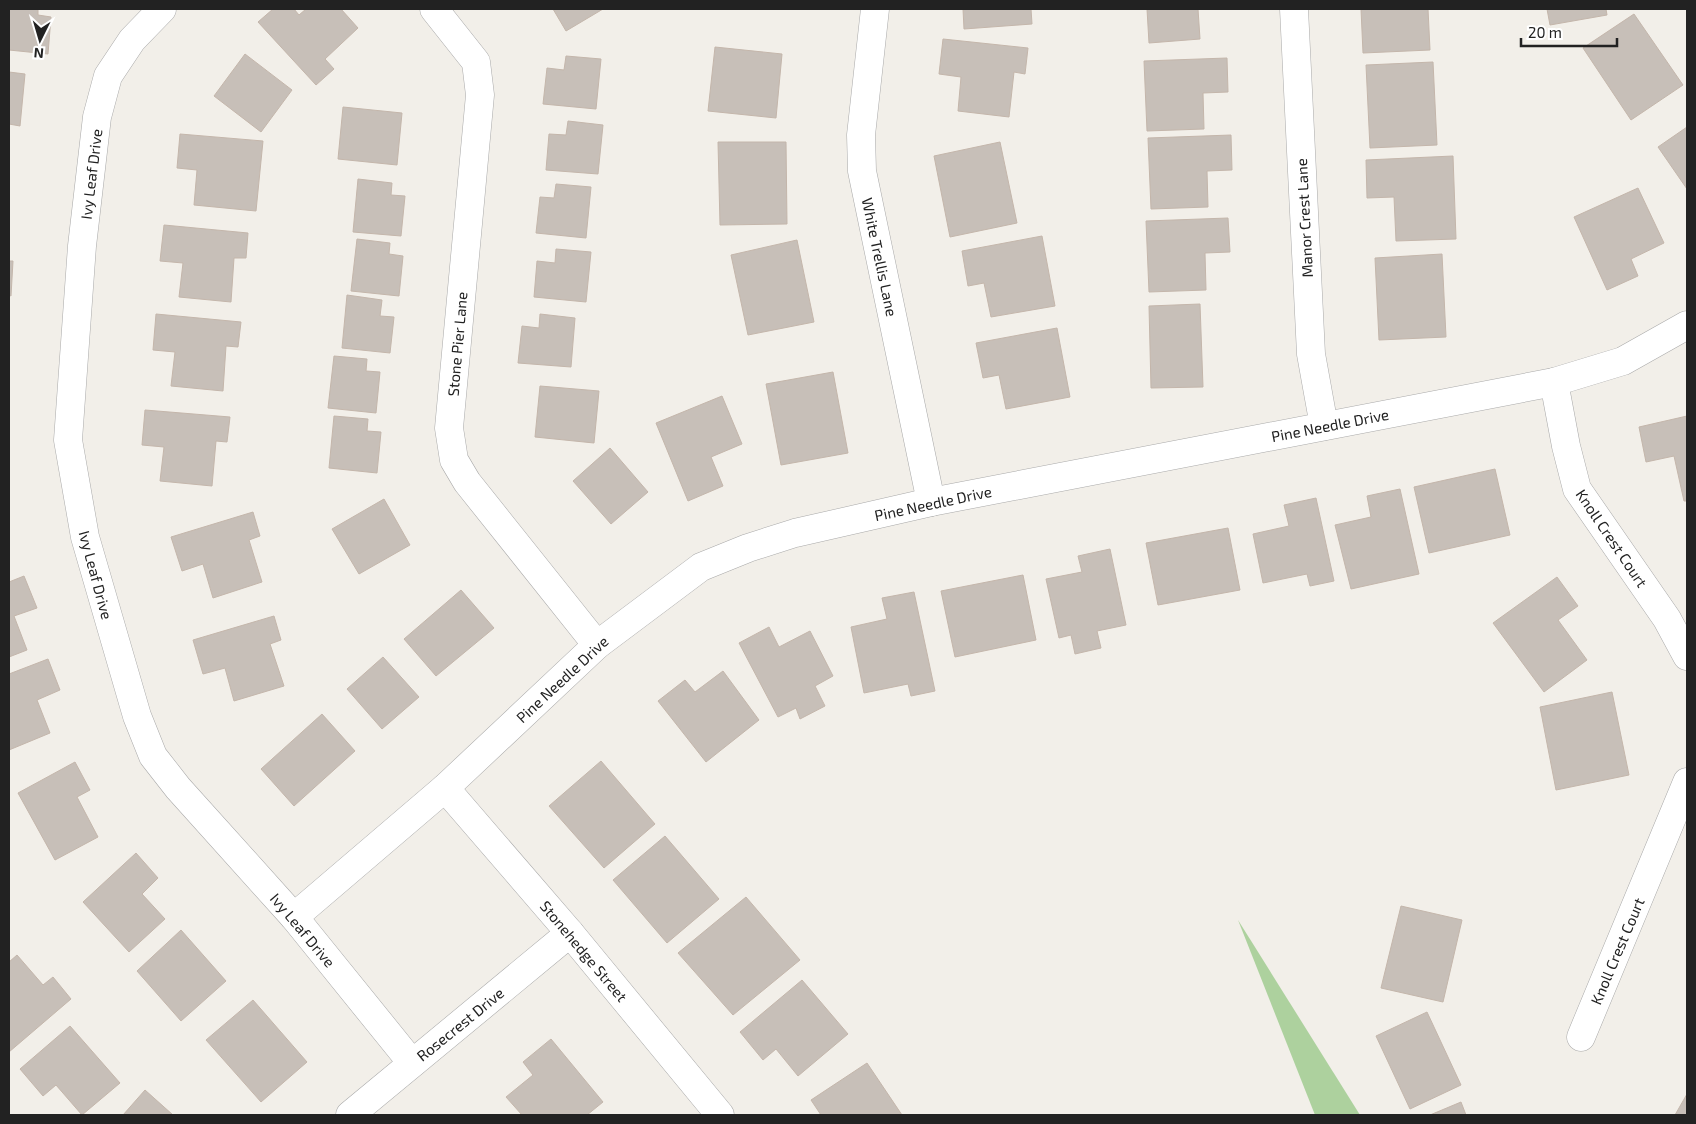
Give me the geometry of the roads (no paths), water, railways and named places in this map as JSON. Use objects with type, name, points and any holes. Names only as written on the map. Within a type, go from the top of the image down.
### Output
[{"type":"street","name":"Ivy Leaf Drive","points":[[162,9],[132,40],[108,76],[98,117],[82,246],[68,440],[85,537],[134,707],[153,756],[178,788],[294,918],[412,1063]]},
{"type":"street","name":"Stone Pier Lane","points":[[434,9],[476,62],[480,95],[449,428],[454,460],[467,482],[597,645]]},
{"type":"street","name":"White Trellis Lane","points":[[875,9],[861,135],[862,171],[931,502]]},
{"type":"street","name":"Manor Crest Lane","points":[[1294,9],[1311,354],[1324,426]]},
{"type":"street","name":"Pine Needle Drive","points":[[294,918],[445,788],[597,645],[641,610],[709,564],[748,548],[795,533],[931,502],[1554,382],[1623,361],[1687,325]]},
{"type":"street","name":"Knoll Crest Court","points":[[1554,382],[1566,446],[1577,489],[1667,619],[1687,656]]},
{"type":"street","name":"Knoll Crest Court","points":[[1581,1037],[1687,782]]},
{"type":"street","name":"Stonehedge Street","points":[[445,788],[570,933],[720,1115]]},
{"type":"street","name":"Rosecrest Drive","points":[[350,1115],[570,933]]}]
